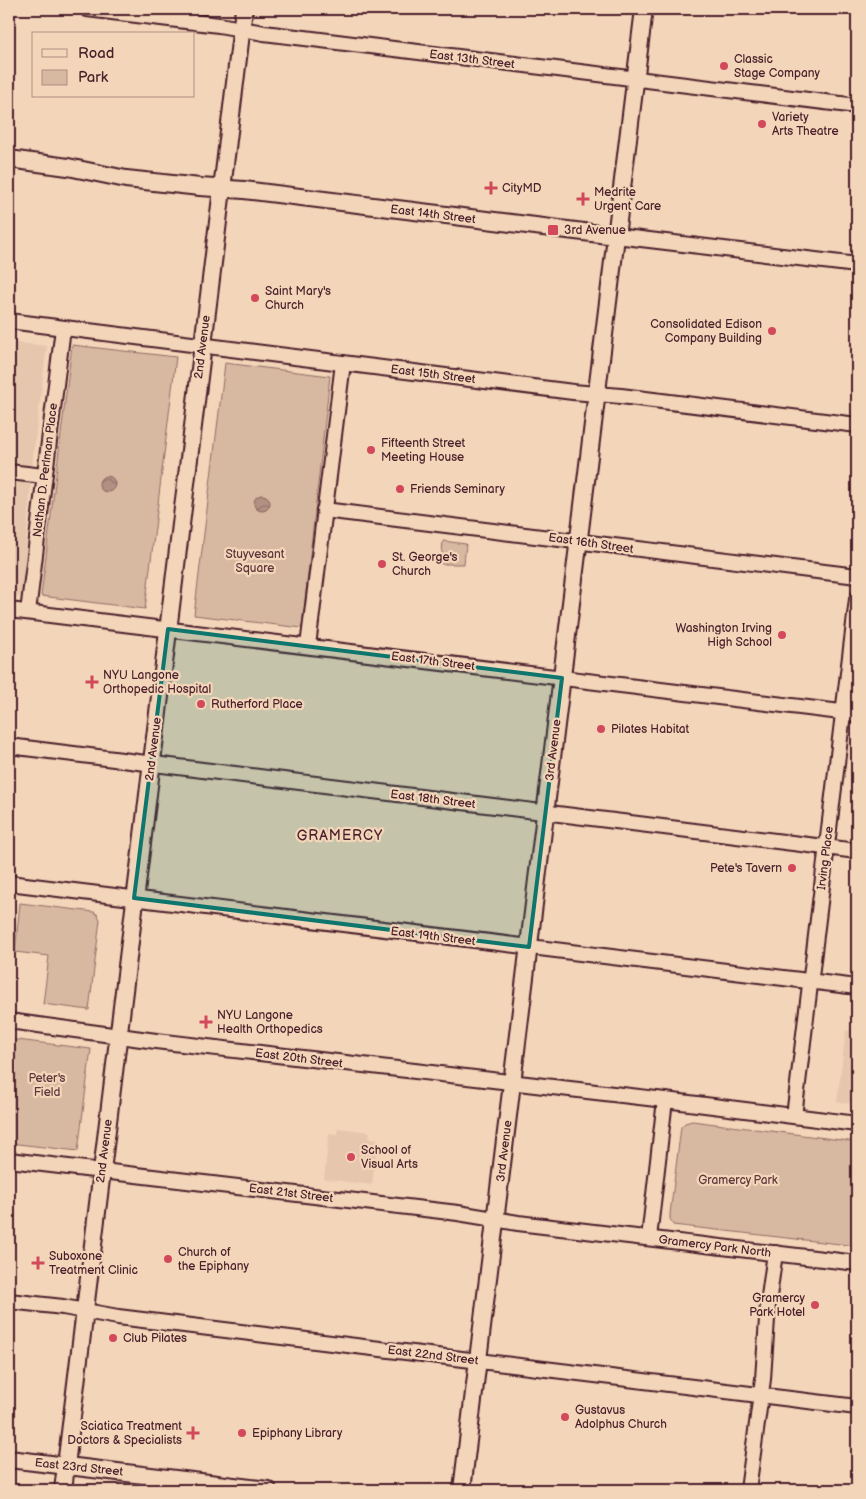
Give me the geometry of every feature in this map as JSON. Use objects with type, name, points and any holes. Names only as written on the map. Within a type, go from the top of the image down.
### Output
[{"type":"main road","name":"2nd Avenue","points":[[63,1490],[244,9]]},
{"type":"main road","name":"3rd Avenue","points":[[462,1490],[644,9]]},
{"type":"main road","name":"East 14th Street","points":[[9,159],[68,167],[126,179],[244,190],[616,236]]},
{"type":"main road","name":"East 23rd Street","points":[[9,1459],[268,1490]]},
{"type":"street","name":"East 13th Street","points":[[87,9],[219,25],[241,30],[857,106]]},
{"type":"street","name":"East 14th Street","points":[[616,236],[857,265]]},
{"type":"street","name":"East 15th Street","points":[[9,321],[857,425]]},
{"type":"street","name":"Nathan D. Perlman Place","points":[[28,612],[63,328]]},
{"type":"street","points":[[308,646],[343,363]]},
{"type":"street","points":[[9,472],[44,476]]},
{"type":"street","name":"East 16th Street","points":[[324,510],[857,576]]},
{"type":"street","name":"Irving Place","points":[[794,1116],[826,847],[850,713],[857,599]]},
{"type":"street","name":"East 17th Street","points":[[9,610],[850,713]]},
{"type":"street","name":"East 18th Street","points":[[9,746],[857,851]]},
{"type":"street","name":"East 19th Street","points":[[9,883],[857,988]]},
{"type":"street","name":"East 20th Street","points":[[9,1021],[166,1042],[857,1124]]},
{"type":"street","points":[[649,1238],[666,1100]]},
{"type":"street","name":"East 21st Street","points":[[9,1160],[572,1229]]},
{"type":"street","name":"Gramercy Park North","points":[[572,1229],[857,1264]]},
{"type":"street","points":[[748,1490],[775,1253]]},
{"type":"street","name":"East 22nd Street","points":[[9,1301],[118,1317],[857,1407]]},
{"type":"highlighted area","points":[[168,629],[562,678],[529,947],[134,898]]},
{"type":"shaded area","points":[[9,339],[11,342],[47,346],[33,457],[22,597],[9,595]]},
{"type":"shaded area","points":[[846,1030],[857,1032],[857,1089],[855,1104],[837,1102]]},
{"type":"shaded area","name":"School of Visual Arts","points":[[338,1128],[370,1132],[369,1138],[378,1139],[372,1185],[324,1179],[329,1133],[337,1134]]},
{"type":"green space","points":[[72,345],[176,357],[145,609],[41,596]]},
{"type":"green space","name":"Stuyvesant Square","points":[[225,363],[330,376],[302,628],[194,615]]},
{"type":"green space","points":[[443,541],[466,544],[464,564],[441,564]]},
{"type":"green space","points":[[20,903],[94,912],[98,915],[100,920],[89,1010],[43,1004],[49,956],[15,952]]},
{"type":"green space","name":"Peter's Field","points":[[9,1039],[91,1049],[78,1151],[9,1143]]},
{"type":"green space","name":"Gramercy Park","points":[[692,1121],[857,1142],[857,1246],[673,1225],[670,1214],[681,1127],[685,1123]]},
{"type":"water","points":[[104,476],[110,476],[115,481],[113,490],[104,492],[99,487],[99,481]]},
{"type":"water","points":[[259,495],[265,495],[270,500],[268,509],[259,511],[254,506],[254,500]]},
{"type":"place","name":"Classic Stage Company","points":[[724,66]]},
{"type":"place","name":"Variety Arts Theatre","points":[[762,124]]},
{"type":"place","name":"CityMD","points":[[491,188]]},
{"type":"place","name":"Medrite Urgent Care","points":[[583,199]]},
{"type":"place","name":"3rd Avenue","points":[[553,230]]},
{"type":"place","name":"Saint Mary's Church","points":[[255,298]]},
{"type":"place","name":"Consolidated Edison Company Building","points":[[772,331]]},
{"type":"place","name":"Fifteenth Street Meeting House","points":[[371,450]]},
{"type":"place","name":"Friends Seminary","points":[[400,489]]},
{"type":"place","name":"St. George's Church","points":[[382,564]]},
{"type":"place","name":"Washington Irving High School","points":[[782,635]]},
{"type":"place","name":"NYU Langone Orthopedic Hospital","points":[[92,682]]},
{"type":"place","name":"Rutherford Place","points":[[201,704]]},
{"type":"place","name":"Pilates Habitat","points":[[601,729]]},
{"type":"place","name":"Pete's Tavern","points":[[792,868]]},
{"type":"place","name":"NYU Langone Health Orthopedics","points":[[206,1022]]},
{"type":"place","name":"School of Visual Arts","points":[[351,1157]]},
{"type":"place","name":"Church of the Epiphany","points":[[168,1259]]},
{"type":"place","name":"Suboxone Treatment Clinic","points":[[38,1263]]},
{"type":"place","name":"Gramercy Park Hotel","points":[[815,1305]]},
{"type":"place","name":"Club Pilates","points":[[113,1338]]},
{"type":"place","name":"Gustavus Adolphus Church","points":[[565,1417]]},
{"type":"place","name":"Sciatica Treatment Doctors & Specialists","points":[[193,1433]]},
{"type":"place","name":"Epiphany Library","points":[[242,1433]]},
{"type":"district","name":"GRAMERCY","points":[[340,835]]}]
